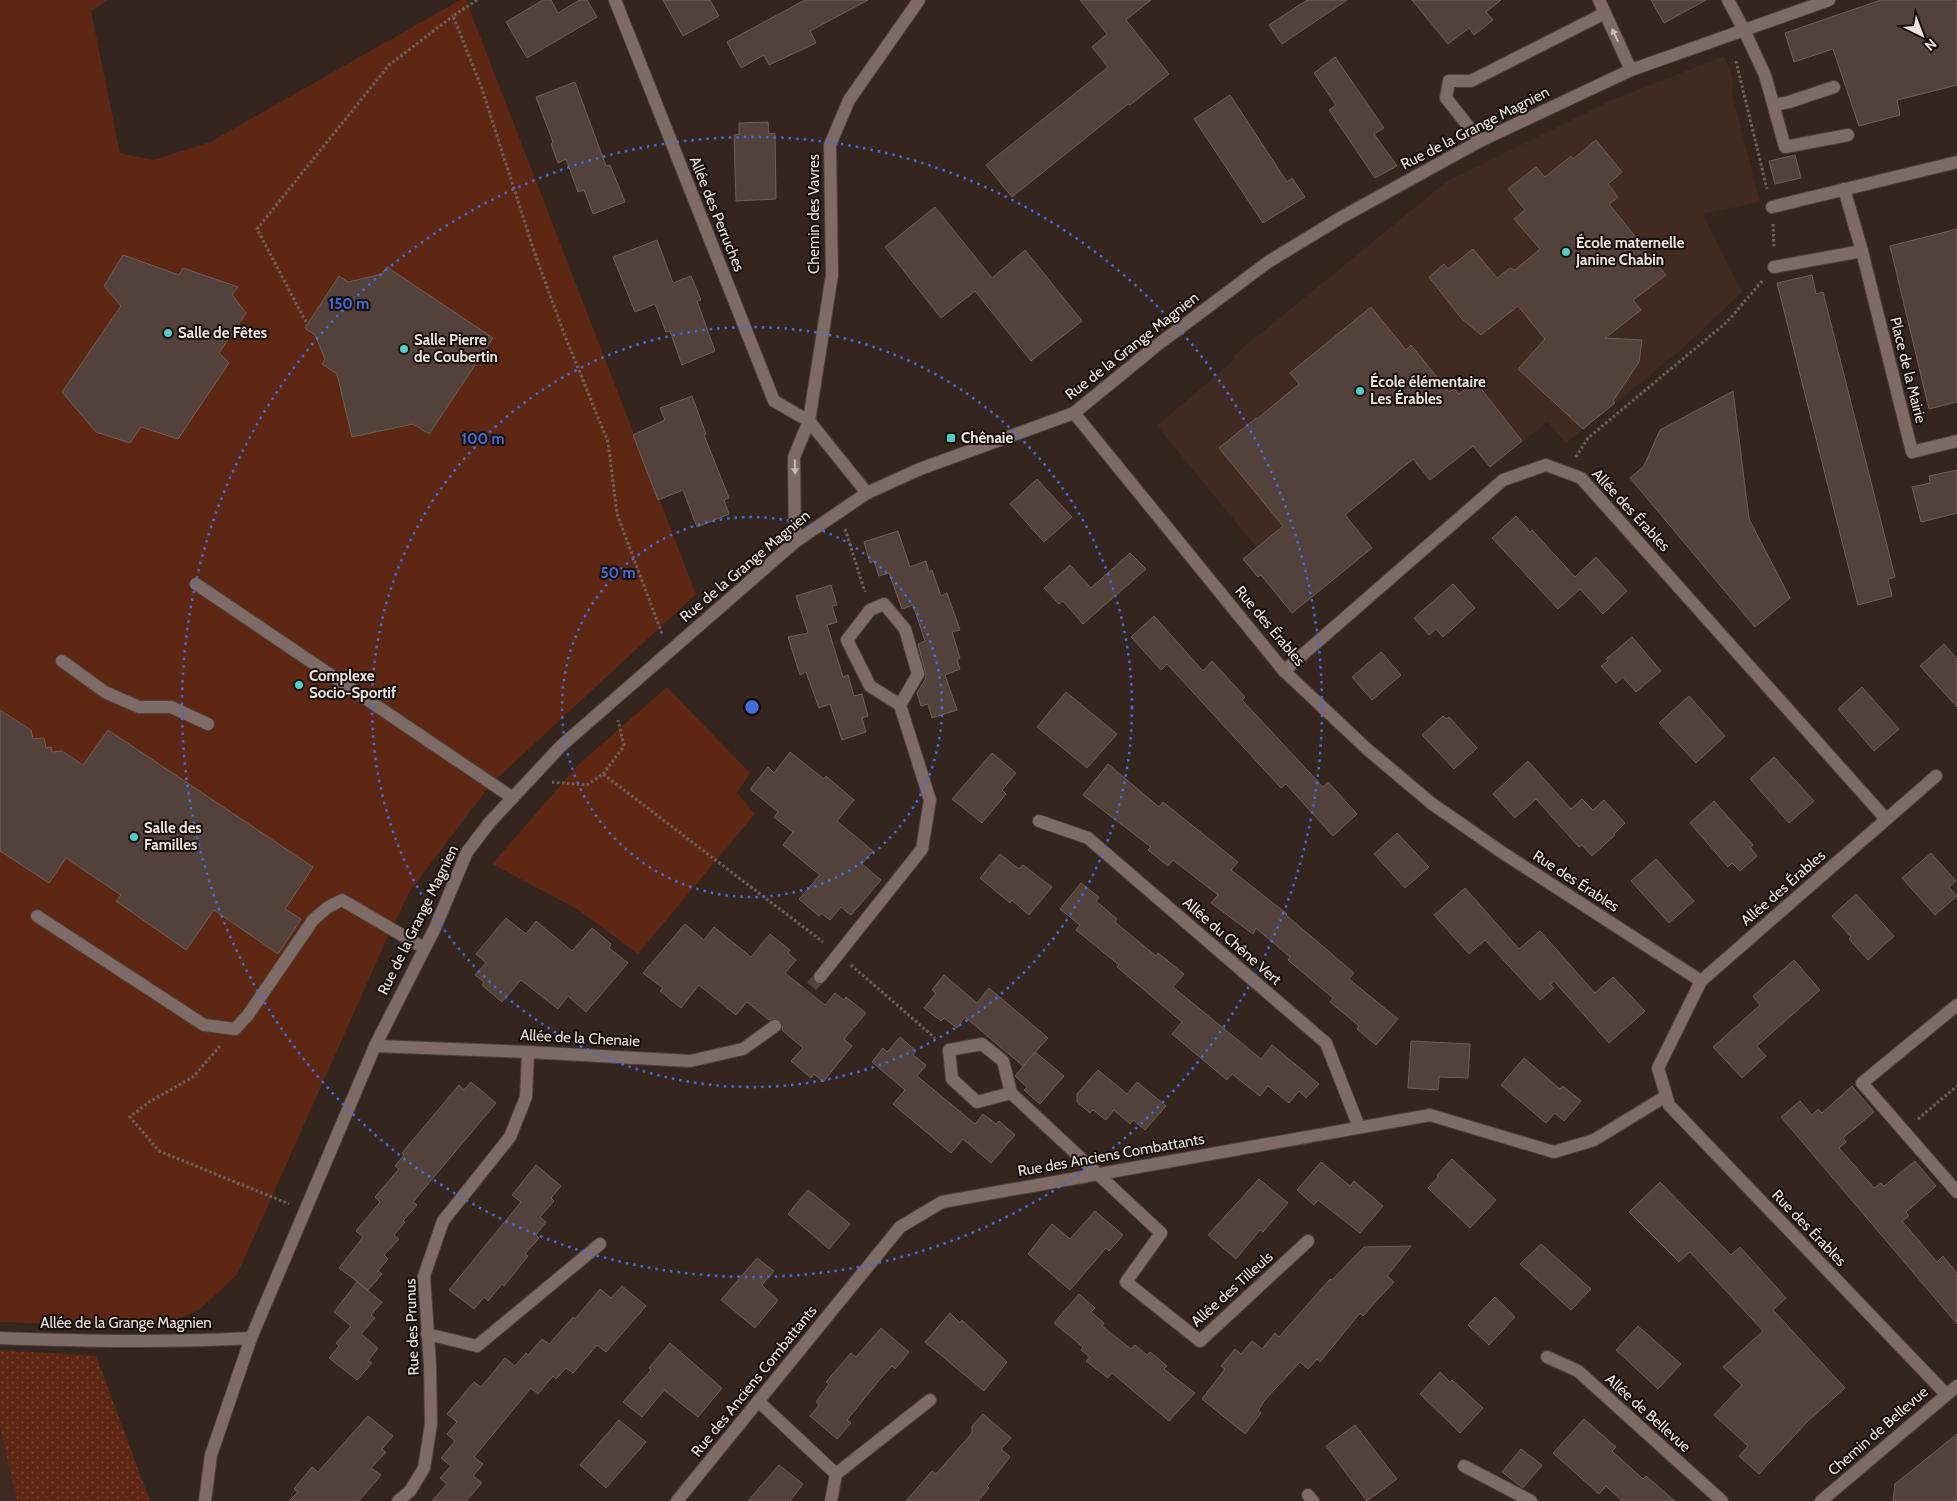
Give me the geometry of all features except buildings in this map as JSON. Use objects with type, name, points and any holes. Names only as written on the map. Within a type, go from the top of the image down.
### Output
[{"type":"street","name":"Allée des Perruches","points":[[615,0],[774,401],[809,422]]},
{"type":"street","name":"Chemin des Vavres","points":[[795,542],[794,457],[809,422],[832,275],[830,145],[849,100],[919,0]]},
{"type":"street","points":[[1599,0],[1631,70]]},
{"type":"street","points":[[1728,0],[1765,75],[1785,147],[1848,135]]},
{"type":"street","name":"Rue de la Grange Magnien","points":[[252,1338],[375,1046],[424,948],[467,852],[490,822],[561,746],[795,542],[839,510],[867,493],[920,469],[1074,413],[1156,346],[1268,262],[1342,217],[1480,141],[1631,70],[1829,0]]},
{"type":"street","points":[[1480,141],[1446,98],[1449,81],[1471,81],[1605,13]]},
{"type":"street","points":[[1774,104],[1789,102],[1834,87]]},
{"type":"street","points":[[1772,207],[1957,162]]},
{"type":"street","name":"Place de la Mairie","points":[[1844,189],[1862,251],[1912,452],[1957,441]]},
{"type":"street","points":[[1774,267],[1862,251]]},
{"type":"street","name":"Rue des Érables","points":[[1074,413],[1284,671],[1367,749],[1431,803],[1500,851],[1701,981],[1658,1068],[1669,1105],[1946,1394]]},
{"type":"street","points":[[809,422],[867,493]]},
{"type":"street","name":"Allée des Érables","points":[[1284,671],[1503,480],[1546,465],[1581,478],[1886,819]]},
{"type":"street","points":[[196,584],[513,798]]},
{"type":"street","points":[[820,977],[922,848],[930,800],[900,705],[870,686],[848,640],[870,610],[884,604],[905,629],[918,674],[900,705]]},
{"type":"street","points":[[62,661],[105,692],[139,707],[171,707],[208,724]]},
{"type":"street","name":"Allée des Érables","points":[[1701,981],[1936,776]]},
{"type":"street","name":"Allée du Chêne Vert","points":[[1039,821],[1088,838],[1326,1043],[1359,1127]]},
{"type":"street","points":[[37,916],[204,1025],[235,1028],[248,1015],[313,920],[328,907],[342,900],[424,948]]},
{"type":"street","points":[[1957,1005],[1862,1083],[1957,1192]]},
{"type":"street","name":"Allée de la Chenaie","points":[[375,1046],[690,1061],[743,1049],[774,1026]]},
{"type":"street","points":[[1011,1093],[977,1102],[952,1079],[949,1050],[982,1044],[1003,1061],[1011,1093],[1096,1174]]},
{"type":"street","name":"Rue des Prunus","points":[[398,1501],[410,1491],[424,1468],[431,1424],[430,1365],[424,1276],[443,1220],[510,1137],[526,1097],[528,1052]]},
{"type":"street","name":"Rue des Anciens Combattants","points":[[677,1501],[900,1227],[942,1202],[1430,1115],[1554,1152],[1594,1140],[1666,1096]]},
{"type":"street","name":"Allée des Tilleuls","points":[[1096,1174],[1161,1233],[1126,1282],[1200,1341],[1308,1241]]},
{"type":"street","points":[[427,1334],[476,1346],[600,1244]]},
{"type":"street","name":"Allée de la Grange Magnien","points":[[0,1338],[182,1342],[252,1338]]},
{"type":"street","points":[[206,1501],[211,1455],[252,1338]]},
{"type":"street","name":"Allée de Bellevue","points":[[1547,1357],[1578,1371],[1722,1501]]},
{"type":"street","name":"Chemin de Bellevue","points":[[1821,1501],[1957,1386]]},
{"type":"street","points":[[830,1501],[836,1474],[930,1400]]},
{"type":"street","points":[[758,1401],[836,1474]]},
{"type":"street","points":[[1464,1466],[1532,1501]]},
{"type":"path","points":[[306,322],[257,230],[389,65],[452,16],[477,0]]},
{"type":"path","points":[[452,16],[481,86],[534,252],[563,331],[608,442],[617,514],[668,651]]},
{"type":"path","points":[[1566,472],[1588,438],[1727,322],[1774,267],[1772,207],[1729,35]]},
{"type":"path","points":[[839,510],[870,610]]},
{"type":"path","points":[[530,780],[587,785],[603,774],[624,746],[614,699]]},
{"type":"path","points":[[603,774],[839,954],[949,1050]]},
{"type":"path","points":[[235,1028],[193,1077],[149,1102],[130,1117],[160,1151],[272,1198],[306,1209]]},
{"type":"path","points":[[1904,1131],[1957,1086]]},
{"type":"shaded area","name":"Complexe Socio-Sportif","points":[[0,0],[108,0],[91,11],[120,153],[153,160],[210,142],[460,0],[466,0],[696,594],[491,784],[410,891],[237,1275],[200,1309],[173,1322],[129,1327],[0,1322]]},
{"type":"shaded area","points":[[1724,56],[1733,79],[1732,93],[1760,202],[1703,214],[1742,292],[1684,347],[1566,443],[1547,422],[1490,467],[1473,446],[1430,480],[1413,460],[1355,507],[1341,509],[1372,548],[1292,613],[1261,575],[1258,577],[1243,559],[1257,548],[1157,426],[1235,359],[1233,356],[1446,182],[1610,101]]},
{"type":"shaded area","points":[[667,687],[750,773],[737,793],[755,814],[638,954],[577,909],[492,864],[579,764]]},
{"type":"shaded area","points":[[0,1350],[96,1356],[150,1501],[17,1501],[0,1427]]},
{"type":"shaded area","points":[[0,1427],[17,1501],[0,1501]]},
{"type":"tunnel","points":[[775,1026],[820,977]]},
{"type":"place","name":"École maternelle Janine Chabin","points":[[1566,252]]},
{"type":"place","name":"Salle de Fêtes","points":[[168,333]]},
{"type":"place","name":"Salle Pierre de Coubertin","points":[[404,349]]},
{"type":"place","name":"École élémentaire Les Érables","points":[[1360,391]]},
{"type":"place","name":"Chênaie","points":[[951,438]]},
{"type":"place","name":"Complexe Socio-Sportif","points":[[299,685]]},
{"type":"place","name":"Salle des Familles","points":[[134,837]]}]
